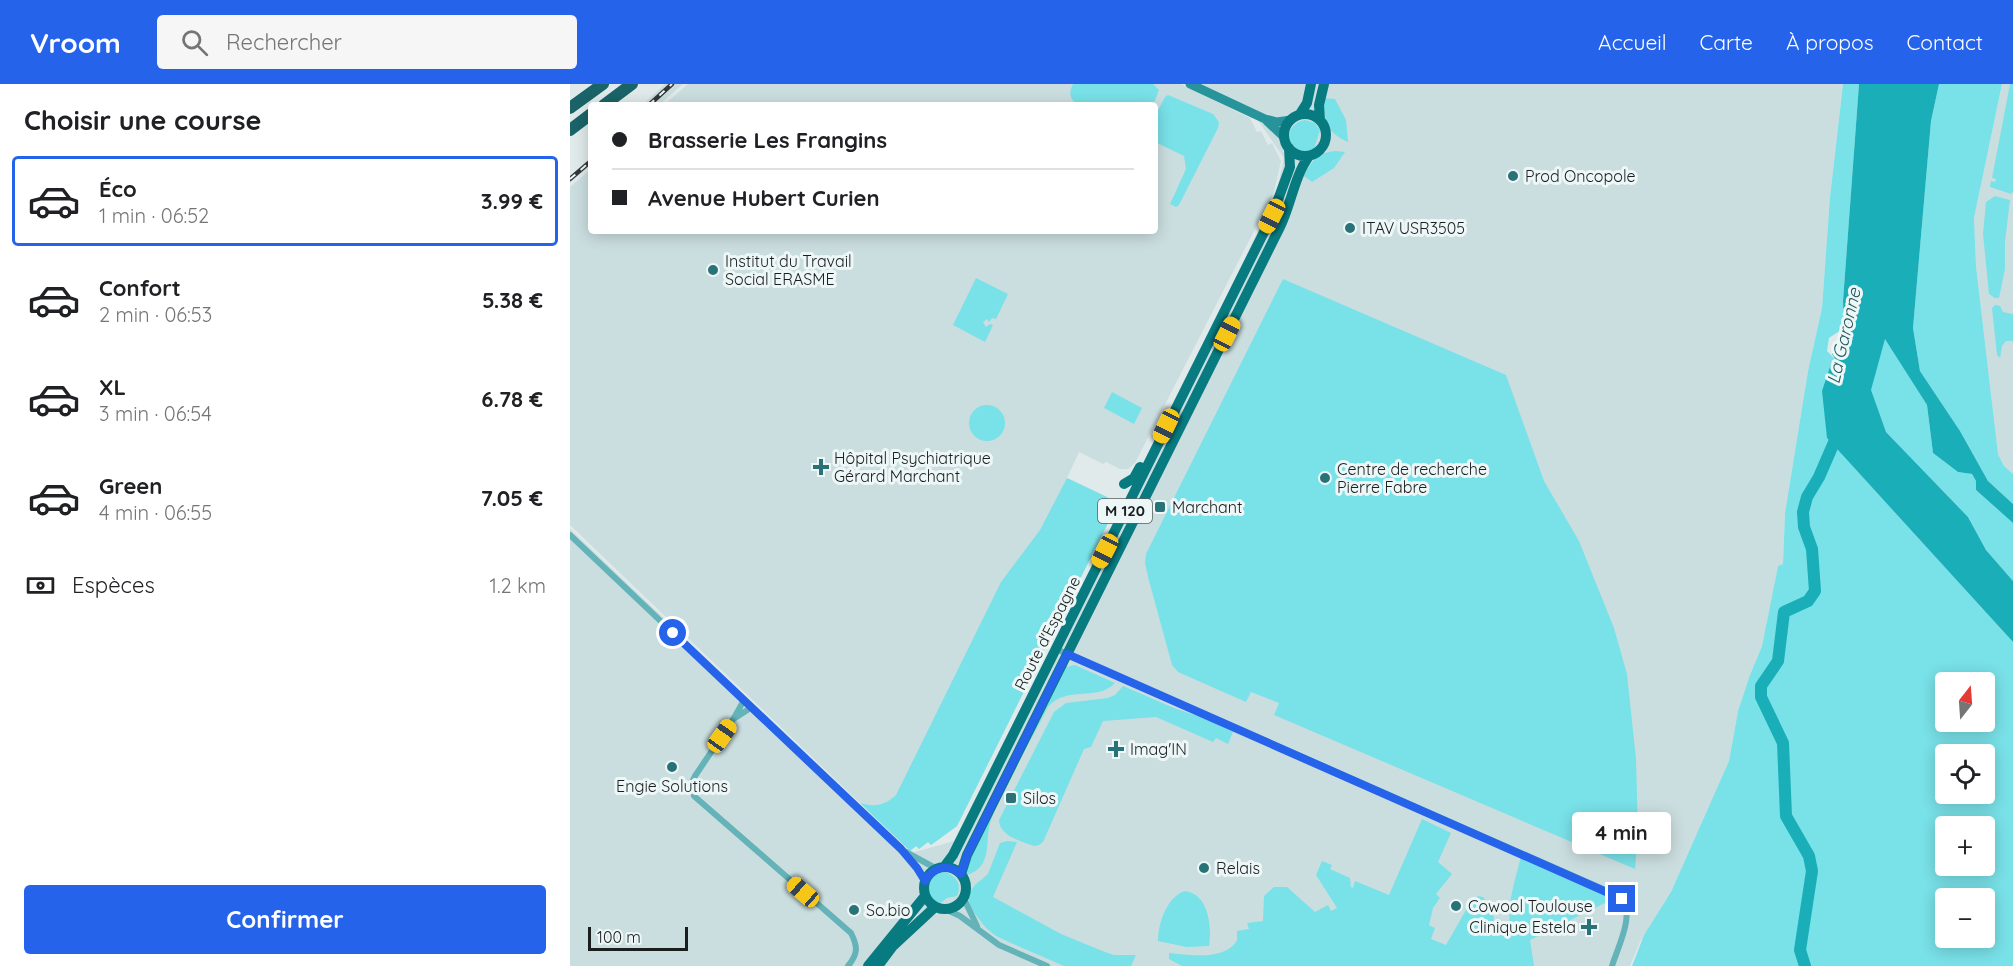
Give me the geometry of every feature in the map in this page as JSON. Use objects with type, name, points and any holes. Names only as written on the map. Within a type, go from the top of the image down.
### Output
[{"type":"highway","points":[[570,108],[603,84]]},
{"type":"highway","points":[[608,102],[632,84]]},
{"type":"highway","points":[[570,130],[588,116]]},
{"type":"main road","points":[[1296,117],[1311,114],[1320,120],[1326,130],[1325,144],[1316,154],[1309,156],[1296,154],[1288,148],[1284,137],[1286,126],[1307,103],[1311,84]]},
{"type":"main road","points":[[1320,120],[1319,105],[1324,84]]},
{"type":"main road","name":"Route d'Espagne","points":[[940,868],[953,855],[1275,209],[1290,167],[1288,148]]},
{"type":"main road","name":"Route d'Espagne","points":[[961,874],[967,855],[1288,211],[1302,167],[1309,156]]},
{"type":"main road","points":[[1124,484],[1134,478],[1166,426]]},
{"type":"main road","points":[[868,966],[925,896],[925,881],[929,874],[940,868],[956,870],[965,881],[964,899],[947,910],[935,907],[925,896]]},
{"type":"main road","points":[[878,966],[893,946],[935,907]]},
{"type":"street","points":[[1190,84],[1265,119],[1277,122],[1296,117]]},
{"type":"street","points":[[1265,119],[1284,137]]},
{"type":"street","points":[[570,535],[901,849],[925,881]]},
{"type":"street","points":[[1056,649],[1619,896],[1628,912],[1612,966]]},
{"type":"street","points":[[744,700],[694,776],[692,782],[694,796],[851,933],[857,945],[857,951],[849,966]]},
{"type":"street","points":[[734,718],[752,707]]},
{"type":"street","points":[[901,849],[940,868]]},
{"type":"street","points":[[964,899],[979,929]]},
{"type":"street","points":[[947,910],[979,929],[999,945],[1047,966]]},
{"type":"shaded area","points":[[665,84],[683,84],[662,102],[645,102]]},
{"type":"shaded area","name":"Hôpital Psychiatrique Gérard Marchant","points":[[688,84],[1181,84],[1250,118],[1257,132],[1261,131],[1268,145],[1272,143],[1281,161],[1274,192],[1135,463],[1128,469],[1120,469],[1106,462],[1103,464],[1079,452],[1067,478],[1107,497],[1113,504],[1112,515],[957,826],[931,845],[928,842],[919,849],[916,846],[910,851],[570,525],[570,187],[588,172],[588,234],[1158,234],[1158,102],[667,102]]},
{"type":"shaded area","points":[[1073,84],[1153,84],[1159,90],[1154,102],[1075,102],[1071,96]]},
{"type":"shaded area","points":[[1194,84],[1843,84],[1830,197],[1822,308],[1808,371],[1785,513],[1783,564],[1778,566],[1762,646],[1738,711],[1729,761],[1671,892],[1640,942],[1630,966],[570,966],[570,529],[911,853],[954,841],[1181,390],[1276,194],[1284,158],[1257,119]]},
{"type":"shaded area","points":[[1843,84],[1859,84],[1843,301],[1844,328],[1829,338],[1827,351],[1836,360],[1827,438],[2013,642],[2013,966],[1632,966],[1644,935],[1671,892],[1729,761],[1738,711],[1762,646],[1778,566],[1783,564],[1785,513],[1808,371],[1822,308],[1830,197]]},
{"type":"shaded area","points":[[1939,84],[2002,84],[1974,218],[1976,266],[1998,454],[2004,466],[2013,474],[2013,504],[1988,481],[1960,431],[1920,371],[1913,328],[1931,121]]},
{"type":"shaded area","points":[[2002,84],[2013,84],[2013,474],[2004,466],[1998,454],[1976,266],[1974,218]]},
{"type":"shaded area","points":[[2010,84],[2013,84],[2013,191],[2011,194],[1990,187],[1991,181],[1995,182],[1996,179],[1992,178]]},
{"type":"shaded area","points":[[1168,95],[1213,114],[1219,122],[1218,128],[1176,207],[1170,204],[1186,169],[1184,156],[1158,143],[1158,110]]},
{"type":"shaded area","points":[[1324,98],[1335,99],[1346,120],[1348,142],[1335,134],[1328,125],[1324,114]]},
{"type":"shaded area","points":[[1305,120],[1315,123],[1320,130],[1316,148],[1307,152],[1294,148],[1289,136],[1296,124]]},
{"type":"shaded area","points":[[1345,152],[1334,168],[1312,182],[1304,176],[1316,158],[1324,153]]},
{"type":"shaded area","points":[[1995,196],[2010,200],[2005,242],[2005,269],[1999,298],[1989,294],[1983,234],[1986,202]]},
{"type":"shaded area","points":[[976,278],[1008,294],[996,319],[992,318],[989,322],[987,319],[983,322],[986,327],[993,325],[985,342],[953,325]]},
{"type":"shaded area","points":[[1283,279],[1506,375],[1544,481],[1579,541],[1614,628],[1627,674],[1636,759],[1638,831],[1635,869],[1274,715],[1279,703],[1251,692],[1246,702],[1178,672],[1172,665],[1148,577],[1146,554]]},
{"type":"shaded area","points":[[1995,305],[2000,306],[2003,312],[2013,314],[2013,341],[2006,341],[2002,346],[2000,358],[1997,355],[1992,308]]},
{"type":"shaded area","points":[[1885,338],[1927,405],[1933,453],[1958,472],[1972,474],[1976,481],[1976,490],[2013,523],[2013,581],[1986,550],[1968,517],[1886,432],[1870,390]]},
{"type":"shaded area","points":[[1112,392],[1142,408],[1134,424],[1104,408]]},
{"type":"shaded area","points":[[987,405],[1000,410],[1005,423],[1000,436],[987,441],[974,436],[969,423],[974,410]]},
{"type":"shaded area","points":[[1067,478],[1107,497],[1113,504],[1112,515],[957,826],[931,845],[928,842],[919,849],[916,846],[910,851],[860,803],[879,805],[896,795],[1001,582],[1040,530]]},
{"type":"shaded area","points":[[1075,665],[1115,683],[1099,692],[1072,695],[1055,700],[1048,707],[1017,765],[1066,667]]},
{"type":"shaded area","points":[[1123,686],[1233,732],[1228,744],[1216,738],[1213,742],[1156,717],[1103,721],[1091,747],[1084,749],[1043,842],[1034,846],[1007,834],[1000,826],[999,820],[1054,712],[1066,703],[1108,698],[1115,695]]},
{"type":"shaded area","points":[[999,800],[989,828],[984,860],[975,871],[966,875],[966,867]]},
{"type":"shaded area","points":[[1422,819],[1451,833],[1438,862],[1452,874],[1436,894],[1440,898],[1433,908],[1429,925],[1435,928],[1431,939],[1446,945],[1466,910],[1478,896],[1483,897],[1493,913],[1492,930],[1496,933],[1503,933],[1505,936],[1512,932],[1510,904],[1521,856],[1613,897],[1613,899],[1530,940],[1534,966],[1182,966],[1169,959],[1169,953],[1206,955],[1216,954],[1232,947],[1237,940],[1237,931],[1249,929],[1247,923],[1263,921],[1264,896],[1274,887],[1287,887],[1315,912],[1328,905],[1331,911],[1337,908],[1316,875],[1322,861],[1332,865],[1330,869],[1350,878],[1351,887],[1353,888],[1355,881],[1389,895]]},
{"type":"shaded area","points":[[1017,842],[993,897],[1061,934],[1105,952],[1114,955],[1136,955],[1131,966],[1064,966],[996,936],[986,928],[969,906],[968,894],[988,874],[1000,843]]},
{"type":"shaded area","points":[[945,872],[953,876],[959,888],[957,896],[947,898],[939,904],[930,895],[928,885],[934,876]]},
{"type":"shaded area","points":[[1185,891],[1193,893],[1204,905],[1209,921],[1209,946],[1187,947],[1158,941],[1164,912],[1178,894]]},
{"type":"water","name":"La Garonne","points":[[1859,84],[1939,84],[1931,121],[1913,328],[1920,371],[1960,431],[1988,481],[2013,504],[2013,523],[1976,490],[1976,481],[1972,474],[1958,472],[1933,453],[1927,405],[1885,339],[1871,390],[1886,432],[1968,517],[1986,550],[2013,581],[2013,642],[1827,438],[1822,391],[1831,364],[1836,360],[1832,354],[1844,328],[1843,301]]},
{"type":"waterway","points":[[1805,966],[1800,950],[1812,871],[1809,856],[1786,816],[1783,743],[1761,697],[1761,686],[1778,661],[1784,612],[1808,601],[1815,591],[1812,549],[1804,527],[1803,512],[1807,497],[1819,477],[1839,431]]},
{"type":"railway","points":[[652,102],[672,84]]},
{"type":"railway","points":[[570,179],[588,164]]},
{"type":"place","name":"Prod Oncopole","points":[[1513,176]]},
{"type":"place","name":"ITAV USR3505","points":[[1350,228]]},
{"type":"place","name":"Institut du Travail Social ERASME","points":[[713,270]]},
{"type":"place","name":"Hôpital Psychiatrique Gérard Marchant","points":[[821,467]]},
{"type":"place","name":"Centre de recherche Pierre Fabre","points":[[1325,478]]},
{"type":"place","name":"Marchant","points":[[1160,507]]},
{"type":"place","name":"Imag'IN","points":[[1116,749]]},
{"type":"place","name":"Engie Solutions","points":[[672,767]]},
{"type":"place","name":"Silos","points":[[1011,798]]},
{"type":"place","name":"Relais","points":[[1204,868]]},
{"type":"place","name":"Cowool Toulouse","points":[[1456,906]]},
{"type":"place","name":"So.bio","points":[[854,910]]},
{"type":"place","name":"Clinique Estela","points":[[1589,927]]},
{"type":"route","points":[[673,633],[901,849],[925,881],[929,874],[944,867],[961,874],[967,855],[1067,654],[1622,899]]}]
